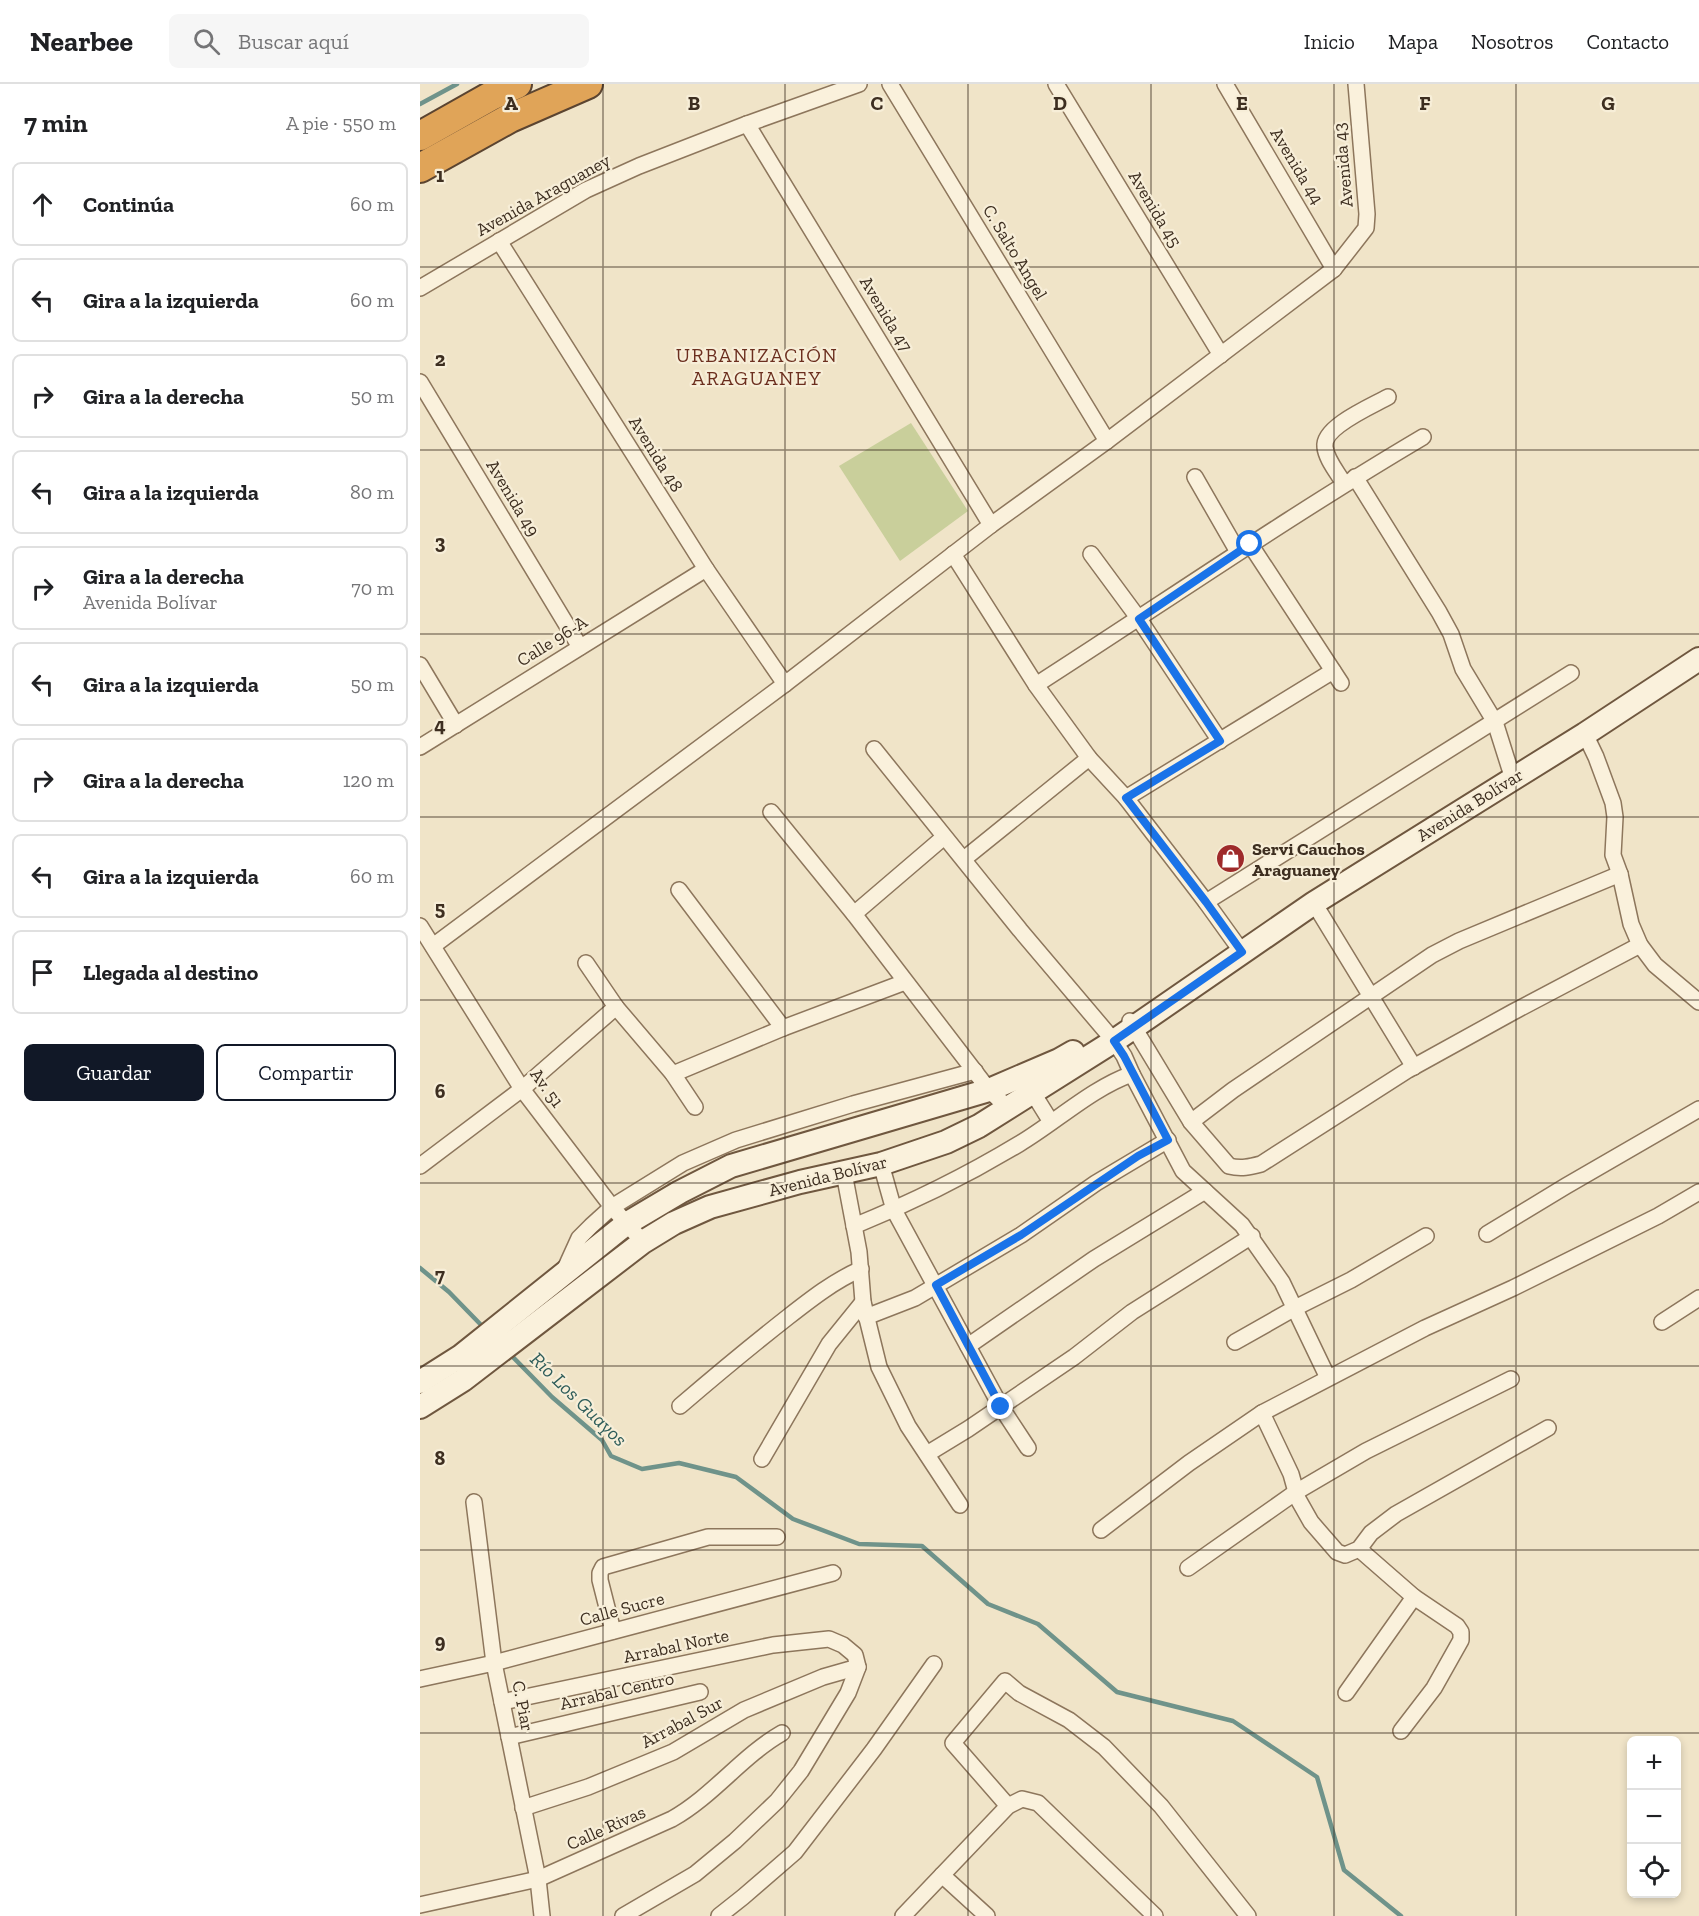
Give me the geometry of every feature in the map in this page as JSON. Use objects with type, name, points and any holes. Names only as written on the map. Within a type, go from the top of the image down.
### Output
[{"type":"highway","points":[[420,136],[517,84]]},
{"type":"highway","points":[[420,168],[510,118],[588,84]]},
{"type":"main road","name":"Avenida Bolívar","points":[[420,1407],[464,1380],[643,1242],[674,1223],[710,1207],[800,1182],[880,1164],[946,1142],[979,1126],[1033,1093],[1110,1037],[1314,903],[1585,734],[1699,659]]},
{"type":"main road","name":"Avenida Bolívar","points":[[420,1382],[461,1356],[552,1284],[619,1216],[680,1192],[731,1166],[989,1090],[1110,1037]]},
{"type":"street","name":"Avenida Araguaney","points":[[420,288],[586,190],[639,166],[747,124],[859,84]]},
{"type":"street","name":"C. Salto Angel","points":[[890,84],[1107,441]]},
{"type":"street","name":"Avenida 45","points":[[1056,84],[1221,355]]},
{"type":"street","name":"Avenida 44","points":[[1225,84],[1334,268]]},
{"type":"street","name":"Avenida 43","points":[[433,946],[785,684],[991,525],[1107,441],[1334,268],[1366,228],[1364,168],[1356,84]]},
{"type":"street","name":"Avenida 47","points":[[747,124],[991,525]]},
{"type":"street","name":"Avenida 48","points":[[499,241],[706,569],[785,684]]},
{"type":"street","name":"Avenida 49","points":[[420,382],[576,640]]},
{"type":"street","points":[[1388,397],[1336,426],[1326,436],[1324,445],[1326,452],[1350,480],[1439,612],[1451,634],[1463,669],[1495,722],[1513,779]]},
{"type":"street","points":[[1036,686],[1244,548],[1424,436]]},
{"type":"street","points":[[1126,798],[1220,741],[1337,677],[1195,477]]},
{"type":"street","points":[[953,554],[1036,686],[1089,758],[1126,798],[1242,952]]},
{"type":"street","points":[[1091,554],[1139,619],[1220,741]]},
{"type":"street","name":"Calle 96-A","points":[[420,747],[456,725],[576,640],[706,569]]},
{"type":"street","points":[[420,664],[456,725]]},
{"type":"street","points":[[1206,902],[1571,673]]},
{"type":"street","points":[[1585,734],[1613,803],[1615,817],[1613,855],[1620,874],[1631,924],[1641,945],[1655,964],[1699,1002]]},
{"type":"street","points":[[874,749],[1124,1056],[1183,1171],[1252,1236],[1282,1282],[1328,1378]]},
{"type":"street","points":[[964,859],[1089,758]]},
{"type":"street","points":[[771,812],[854,914],[989,1090],[1008,1108]]},
{"type":"street","points":[[854,914],[944,837]]},
{"type":"street","points":[[1191,1122],[1242,1084],[1432,955],[1459,941],[1620,874]]},
{"type":"street","points":[[679,890],[783,1028]]},
{"type":"street","points":[[1314,903],[1414,1066]]},
{"type":"street","name":"Av. 51","points":[[420,926],[522,1089],[619,1216],[643,1242]]},
{"type":"street","points":[[1131,1023],[1191,1122],[1229,1166],[1248,1168],[1261,1164],[1414,1066],[1641,945]]},
{"type":"street","points":[[586,963],[616,1007],[672,1074],[695,1107]]},
{"type":"street","points":[[672,1074],[783,1028],[905,982]]},
{"type":"street","points":[[423,1158],[522,1089],[616,1007]]},
{"type":"street","points":[[619,1216],[682,1163],[736,1140],[853,1104],[975,1071]]},
{"type":"street","points":[[855,1226],[894,1210],[1020,1144],[1113,1082],[1132,1074]]},
{"type":"street","points":[[1033,1093],[1051,1122]]},
{"type":"street","points":[[853,1104],[862,1128]]},
{"type":"street","points":[[1487,1234],[1699,1109]]},
{"type":"street","points":[[762,1459],[829,1344],[865,1309],[915,1298],[1021,1235],[1138,1156],[1168,1140]]},
{"type":"street","points":[[880,1164],[894,1210],[1001,1407],[1028,1448]]},
{"type":"street","points":[[844,1173],[855,1226],[865,1309],[879,1367],[908,1426],[960,1505]]},
{"type":"street","points":[[968,1346],[1094,1258],[1205,1191]]},
{"type":"street","points":[[1101,1530],[1189,1463],[1262,1413],[1425,1328],[1513,1288],[1658,1216],[1699,1192]]},
{"type":"street","points":[[927,1454],[1074,1357],[1114,1325],[1252,1236]]},
{"type":"street","points":[[1235,1342],[1351,1280],[1426,1236]]},
{"type":"street","points":[[680,1406],[765,1335],[841,1278],[861,1269]]},
{"type":"street","points":[[1662,1322],[1699,1298]]},
{"type":"street","points":[[1188,1569],[1296,1492],[1366,1451],[1511,1379]]},
{"type":"street","points":[[1262,1413],[1311,1522],[1337,1552],[1350,1554],[1359,1549],[1371,1533],[1389,1519],[1548,1428]]},
{"type":"street","name":"C. Piar","points":[[474,1502],[494,1663],[538,1880],[542,1916]]},
{"type":"street","points":[[613,1632],[600,1580],[603,1568],[708,1537],[777,1537]]},
{"type":"street","points":[[1359,1549],[1414,1597],[1456,1626],[1461,1632],[1461,1640],[1434,1688],[1401,1731]]},
{"type":"street","name":"Calle Sucre","points":[[420,1679],[494,1663],[833,1573]]},
{"type":"street","points":[[1346,1693],[1414,1597]]},
{"type":"street","name":"Arrabal Norte","points":[[502,1702],[772,1645],[829,1639],[843,1645],[856,1661]]},
{"type":"street","points":[[623,1916],[695,1874],[735,1841],[777,1801],[801,1771],[848,1693],[856,1661]]},
{"type":"street","name":"Arrabal Sur","points":[[523,1808],[588,1787],[673,1752],[744,1710],[856,1661]]},
{"type":"street","points":[[719,1916],[795,1852],[874,1749],[934,1664]]},
{"type":"street","points":[[1008,1806],[953,1743],[1005,1681],[1019,1693],[1069,1720],[1104,1747],[1161,1806],[1239,1913]]},
{"type":"street","name":"Arrabal Centro","points":[[509,1737],[700,1692]]},
{"type":"street","name":"Calle Rivas","points":[[420,1905],[538,1880],[604,1851],[689,1810],[765,1743],[782,1733]]},
{"type":"street","points":[[903,1916],[1008,1806],[1022,1799],[1038,1803],[1155,1916]]},
{"type":"street","points":[[942,1875],[987,1916]]},
{"type":"green space","points":[[911,423],[968,511],[900,561],[839,466]]},
{"type":"waterway","points":[[420,104],[457,84]]},
{"type":"waterway","name":"Río Los Guayos","points":[[420,1268],[449,1292],[486,1330]]},
{"type":"waterway","name":"Río Los Guayos","points":[[509,1353],[552,1397],[602,1440],[611,1456],[642,1469],[679,1463],[736,1477],[793,1519],[859,1544],[922,1546],[988,1604],[1038,1624],[1117,1692],[1233,1721],[1317,1777],[1344,1870],[1401,1916]]},
{"type":"place","name":"Servi Cauchos Araguaney","points":[[1231,859]]},
{"type":"district","name":"URBANIZACIÓN ARAGUANEY","points":[[757,366]]},
{"type":"route","points":[[1001,1407],[936,1285],[1021,1235],[1096,1183],[1168,1140],[1114,1041],[1242,952],[1126,798],[1220,741],[1139,619],[1250,544]]}]
